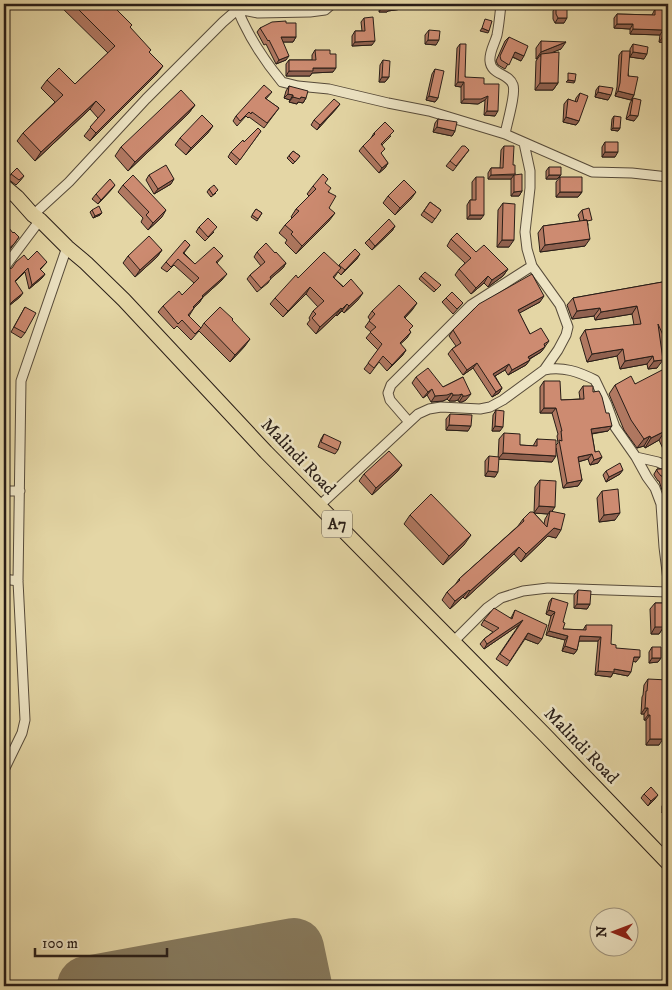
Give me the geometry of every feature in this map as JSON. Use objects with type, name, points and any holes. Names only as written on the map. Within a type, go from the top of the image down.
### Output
[{"type":"highway","name":"Malindi Road","points":[[4,186],[124,300],[235,420],[668,863]]},
{"type":"street","points":[[236,7],[258,13],[310,12],[325,10],[332,4]]},
{"type":"street","points":[[501,4],[497,35],[490,55],[490,62],[494,70],[511,80],[514,86],[505,134]]},
{"type":"street","points":[[236,7],[257,47],[282,82],[298,86],[329,89],[428,111],[505,134],[592,172],[632,173],[668,177]]},
{"type":"street","points":[[4,268],[36,217],[146,99],[236,7]]},
{"type":"street","points":[[319,506],[418,414],[429,409],[441,407],[480,409],[490,407],[503,400],[544,370],[558,350],[568,327],[560,305],[532,266],[527,249],[525,232],[530,171],[524,143]]},
{"type":"street","points":[[4,770],[22,733],[25,720],[18,581],[21,381],[67,247]]},
{"type":"street","points":[[409,422],[390,400],[388,393],[391,385],[471,305],[532,266]]},
{"type":"street","points":[[544,370],[554,368],[569,370],[595,380],[608,405],[615,427],[655,488],[661,504],[668,580]]},
{"type":"street","points":[[636,457],[658,462],[668,467]]},
{"type":"street","points":[[4,491],[20,491]]},
{"type":"street","points":[[4,579],[18,581]]},
{"type":"street","points":[[453,642],[487,608],[501,598],[523,591],[548,588],[668,592]]},
{"type":"building","points":[[73,4],[111,4],[132,25],[130,27],[151,50],[149,52],[163,66],[96,133],[90,127],[105,110],[96,101],[41,152],[23,133],[63,95],[47,80],[59,68],[75,84],[115,46]]},
{"type":"building","points":[[381,4],[404,4],[404,6],[381,9]]},
{"type":"building","points":[[556,6],[567,6],[567,18],[558,18]]},
{"type":"building","points":[[668,7],[668,38],[662,38],[663,30],[633,29],[633,24],[617,24],[617,14],[655,15],[655,9]]},
{"type":"building","points":[[373,17],[375,41],[355,42],[355,31],[365,31],[364,18]]},
{"type":"building","points":[[485,19],[492,21],[489,31],[482,28]]},
{"type":"building","points":[[286,21],[286,23],[296,23],[296,37],[281,37],[289,56],[279,60],[269,40],[260,28],[272,22]]},
{"type":"building","points":[[429,30],[440,31],[439,40],[428,40]]},
{"type":"building","points":[[509,37],[528,46],[524,56],[515,52],[509,65],[501,60],[500,56]]},
{"type":"building","points":[[541,41],[566,42],[541,52]]},
{"type":"building","points":[[460,44],[466,44],[465,77],[484,78],[484,84],[499,84],[498,111],[487,111],[488,96],[481,99],[464,99],[464,82],[458,82]]},
{"type":"building","points":[[633,44],[648,47],[647,54],[633,52]]},
{"type":"building","points":[[315,50],[330,50],[330,54],[336,54],[336,68],[313,68],[313,71],[289,71],[289,60],[316,60]]},
{"type":"building","points":[[622,51],[630,51],[628,76],[638,77],[634,95],[618,91]]},
{"type":"building","points":[[559,52],[558,83],[540,83],[541,54]]},
{"type":"building","points":[[383,60],[390,61],[389,77],[382,77]]},
{"type":"building","points":[[435,69],[444,71],[438,98],[429,96]]},
{"type":"building","points":[[568,73],[576,74],[575,81],[568,80]]},
{"type":"building","points":[[264,85],[272,92],[265,98],[279,108],[267,123],[252,112],[251,114],[249,112],[240,121],[236,116]]},
{"type":"building","points":[[289,86],[308,91],[306,98],[301,97],[300,99],[288,94]]},
{"type":"building","points":[[599,86],[613,88],[611,95],[598,92]]},
{"type":"building","points":[[181,90],[195,105],[135,162],[121,147]]},
{"type":"building","points":[[580,93],[588,96],[579,121],[566,117],[568,99],[577,102]]},
{"type":"building","points":[[633,98],[641,100],[638,116],[630,115]]},
{"type":"building","points":[[334,99],[340,104],[320,125],[314,120]]},
{"type":"building","points":[[202,115],[213,126],[191,148],[180,138]]},
{"type":"building","points":[[614,116],[621,117],[620,128],[613,128]]},
{"type":"building","points":[[438,119],[457,122],[455,131],[437,127]]},
{"type":"building","points":[[385,122],[394,131],[381,144],[385,149],[381,153],[388,163],[382,168],[363,146]]},
{"type":"building","points":[[258,128],[261,131],[240,160],[231,152]]},
{"type":"building","points":[[605,142],[618,142],[618,152],[605,152]]},
{"type":"building","points":[[462,146],[469,150],[456,166],[450,161]]},
{"type":"building","points":[[504,146],[514,146],[513,165],[515,165],[515,174],[491,175],[491,168],[503,168]]},
{"type":"building","points":[[293,151],[300,156],[295,162],[289,156]]},
{"type":"building","points":[[166,165],[174,179],[158,189],[149,175]]},
{"type":"building","points":[[549,167],[561,167],[561,175],[549,175]]},
{"type":"building","points":[[17,168],[24,176],[19,180],[11,174]]},
{"type":"building","points":[[323,174],[328,179],[325,183],[331,188],[328,192],[336,196],[329,208],[335,213],[302,246],[291,234],[293,232],[285,225],[299,211],[296,209],[316,189],[313,186]]},
{"type":"building","points":[[522,174],[522,191],[514,192],[514,175]]},
{"type":"building","points":[[133,175],[166,210],[153,223],[146,215],[149,212],[123,185]]},
{"type":"building","points":[[476,177],[484,177],[484,215],[470,215],[470,200],[476,200]]},
{"type":"building","points":[[560,177],[582,177],[582,192],[560,192]]},
{"type":"building","points":[[110,179],[115,185],[101,200],[96,194]]},
{"type":"building","points":[[404,180],[416,192],[400,208],[388,196]]},
{"type":"building","points":[[214,185],[218,190],[213,195],[209,189]]},
{"type":"building","points":[[430,202],[441,210],[435,219],[424,211]]},
{"type":"building","points":[[503,203],[515,204],[514,240],[502,240]]},
{"type":"building","points":[[99,206],[102,213],[95,216],[92,210]]},
{"type":"building","points":[[589,208],[592,220],[587,221],[584,220],[582,210]]},
{"type":"building","points":[[256,209],[262,213],[258,219],[252,215]]},
{"type":"building","points":[[208,218],[217,227],[208,237],[199,227]]},
{"type":"building","points":[[389,219],[395,226],[375,246],[369,239]]},
{"type":"building","points":[[587,220],[590,239],[545,245],[543,226]]},
{"type":"building","points":[[4,222],[19,237],[6,251],[7,253],[4,258]]},
{"type":"building","points":[[457,233],[476,252],[484,245],[508,269],[492,280],[488,276],[476,288],[459,269],[471,258],[451,239]]},
{"type":"building","points":[[149,236],[162,250],[140,270],[128,256]]},
{"type":"building","points":[[185,240],[190,245],[183,253],[195,264],[214,247],[223,256],[216,262],[227,274],[202,296],[188,315],[201,328],[195,334],[182,320],[178,324],[163,306],[179,291],[182,295],[199,278],[178,259],[171,267],[166,262]]},
{"type":"building","points":[[266,243],[286,263],[261,288],[250,275],[265,262],[257,252]]},
{"type":"building","points":[[355,249],[360,254],[345,270],[339,265]]},
{"type":"building","points":[[37,251],[47,262],[40,269],[45,274],[32,285],[28,268],[15,281],[23,293],[4,310],[4,278],[10,273],[6,270],[12,268],[24,255],[28,260]]},
{"type":"building","points":[[324,252],[341,268],[333,277],[343,287],[351,279],[363,293],[349,306],[347,304],[341,308],[320,327],[312,318],[316,314],[313,311],[324,301],[310,287],[288,311],[275,298],[296,275],[298,278]]},
{"type":"building","points":[[425,272],[441,285],[436,290],[421,276]]},
{"type":"building","points":[[532,274],[544,296],[518,310],[530,334],[541,328],[549,341],[544,344],[545,347],[528,357],[530,360],[512,370],[509,364],[493,374],[502,388],[496,392],[477,363],[467,370],[452,349],[461,343],[453,330],[479,304]]},
{"type":"building","points":[[668,281],[668,346],[658,324],[663,360],[654,361],[653,356],[625,361],[623,349],[592,354],[585,330],[641,324],[637,306],[601,312],[600,308],[577,311],[573,298]]},
{"type":"building","points":[[399,285],[417,303],[404,317],[413,326],[409,330],[411,332],[400,343],[406,350],[392,365],[383,356],[374,368],[368,363],[382,344],[370,332],[376,327],[369,321],[375,314],[372,311]]},
{"type":"building","points":[[452,292],[463,303],[457,309],[446,298]]},
{"type":"building","points":[[25,307],[36,313],[25,333],[14,327]]},
{"type":"building","points":[[220,307],[250,339],[235,355],[204,323]]},
{"type":"building","points":[[428,368],[443,387],[463,377],[471,394],[463,396],[462,394],[453,395],[452,393],[435,396],[432,389],[428,392],[416,377]]},
{"type":"building","points":[[664,369],[668,378],[668,438],[665,431],[651,438],[650,436],[644,439],[631,420],[615,385],[631,376],[635,384]]},
{"type":"building","points":[[544,381],[560,381],[561,400],[584,399],[583,386],[593,386],[593,392],[599,391],[606,413],[609,413],[612,426],[591,429],[595,452],[599,451],[602,457],[594,460],[592,454],[578,457],[582,480],[567,483],[559,440],[562,441],[562,431],[556,408],[544,408]]},
{"type":"building","points":[[496,410],[504,411],[503,427],[495,426]]},
{"type":"building","points":[[450,414],[472,415],[471,426],[449,425]]},
{"type":"building","points":[[504,433],[520,434],[520,445],[537,446],[537,439],[556,440],[556,456],[503,453]]},
{"type":"building","points":[[324,434],[341,442],[338,450],[321,442]]},
{"type":"building","points":[[389,451],[402,465],[376,488],[364,474]]},
{"type":"building","points":[[489,456],[499,457],[498,472],[488,471]]},
{"type":"building","points":[[620,463],[623,470],[609,477],[606,471]]},
{"type":"building","points":[[657,469],[668,469],[668,485],[665,485]]},
{"type":"building","points":[[540,480],[556,481],[555,507],[539,506]]},
{"type":"building","points":[[618,489],[620,513],[604,515],[602,491]]},
{"type":"building","points":[[431,494],[471,535],[449,556],[410,515]]},
{"type":"building","points":[[550,511],[565,514],[561,530],[554,528],[526,554],[519,547],[470,591],[455,601],[447,592],[524,521],[523,519],[530,512],[533,512],[547,527]]},
{"type":"building","points":[[578,590],[591,591],[590,604],[577,604]]},
{"type":"building","points":[[552,598],[568,603],[563,629],[586,630],[586,625],[612,625],[611,644],[616,645],[616,648],[640,650],[640,657],[634,657],[631,672],[614,669],[614,672],[598,671],[601,637],[580,636],[577,650],[565,646],[568,636],[549,631],[555,612],[549,610]]},
{"type":"building","points":[[655,603],[668,603],[668,622],[664,622],[664,627],[655,627]]},
{"type":"building","points":[[494,608],[512,619],[515,610],[547,625],[542,639],[528,633],[510,661],[500,654],[523,620],[487,644],[484,639],[499,628],[484,620]]},
{"type":"building","points":[[652,647],[661,647],[661,658],[652,658]]},
{"type":"building","points":[[648,679],[668,680],[668,715],[663,715],[663,739],[650,739],[650,715],[648,715],[648,708],[645,708]]},
{"type":"building","points":[[651,787],[658,795],[651,801],[644,794]]},
{"type":"building","points":[[664,803],[668,803],[668,811],[663,811]]},
{"type":"runway","points":[[87,986],[294,948],[302,986]]}]
